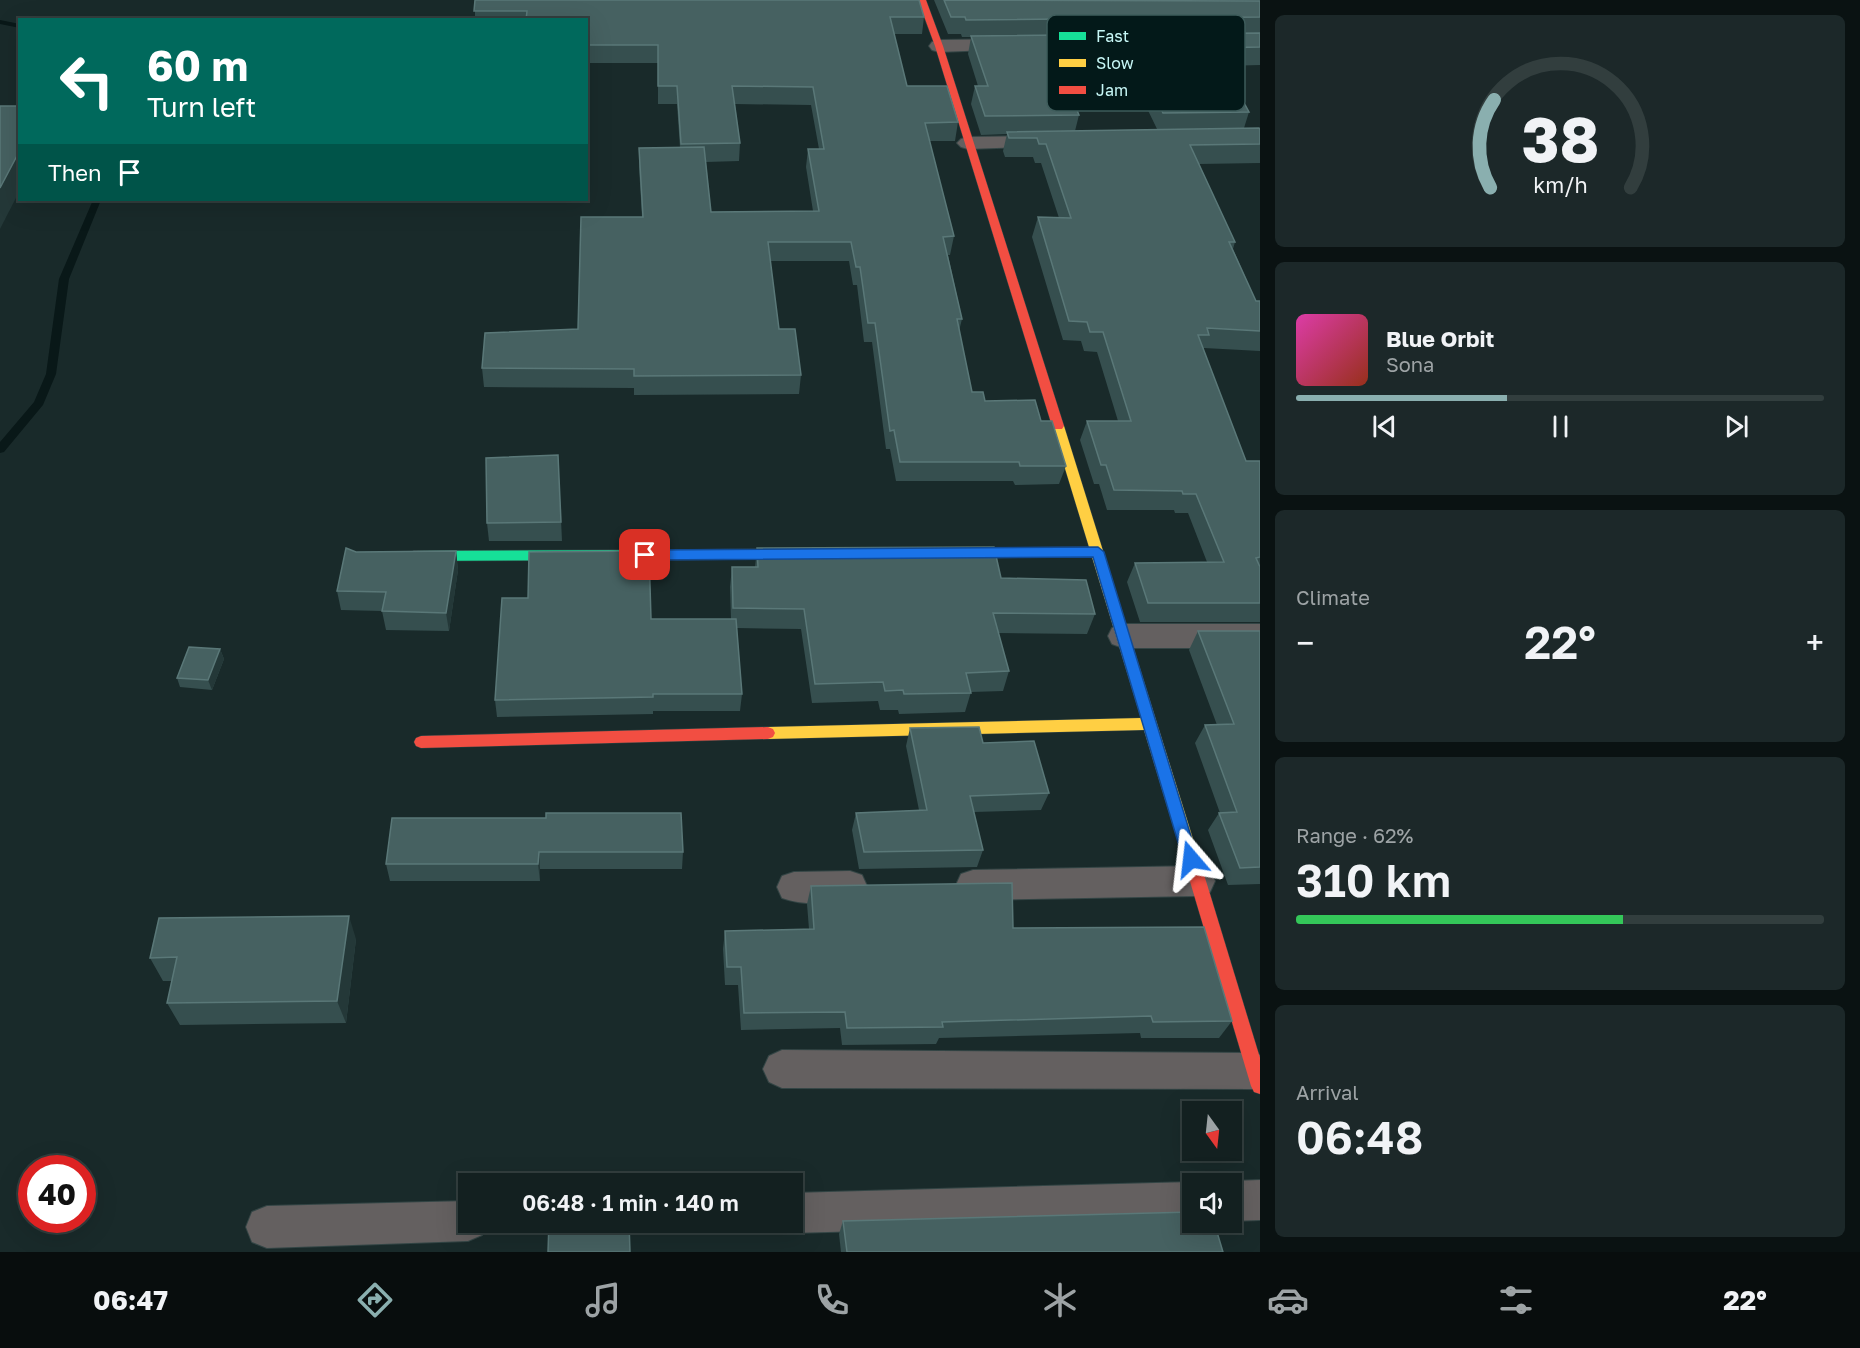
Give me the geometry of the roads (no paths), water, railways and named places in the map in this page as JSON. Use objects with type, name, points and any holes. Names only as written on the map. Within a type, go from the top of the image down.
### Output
[{"type":"street","points":[[782,1069],[1258,1079],[1148,724],[1098,552],[939,46],[922,0]]},
{"type":"street","points":[[939,46],[1034,45]]},
{"type":"street","points":[[968,143],[1062,141]]},
{"type":"street","points":[[931,553],[1098,552]]},
{"type":"street","points":[[395,556],[812,554]]},
{"type":"street","points":[[1123,636],[1260,636]]},
{"type":"street","points":[[421,742],[1148,724]]},
{"type":"street","points":[[936,885],[1198,881]]},
{"type":"street","points":[[794,887],[877,886]]},
{"type":"street","points":[[1242,1201],[1260,1200]]},
{"type":"street","points":[[803,1213],[1182,1202]]},
{"type":"street","points":[[267,1227],[458,1221]]},
{"type":"waterway","points":[[0,22],[18,26]]},
{"type":"waterway","points":[[0,449],[39,403],[51,374],[64,279],[97,201]]}]
